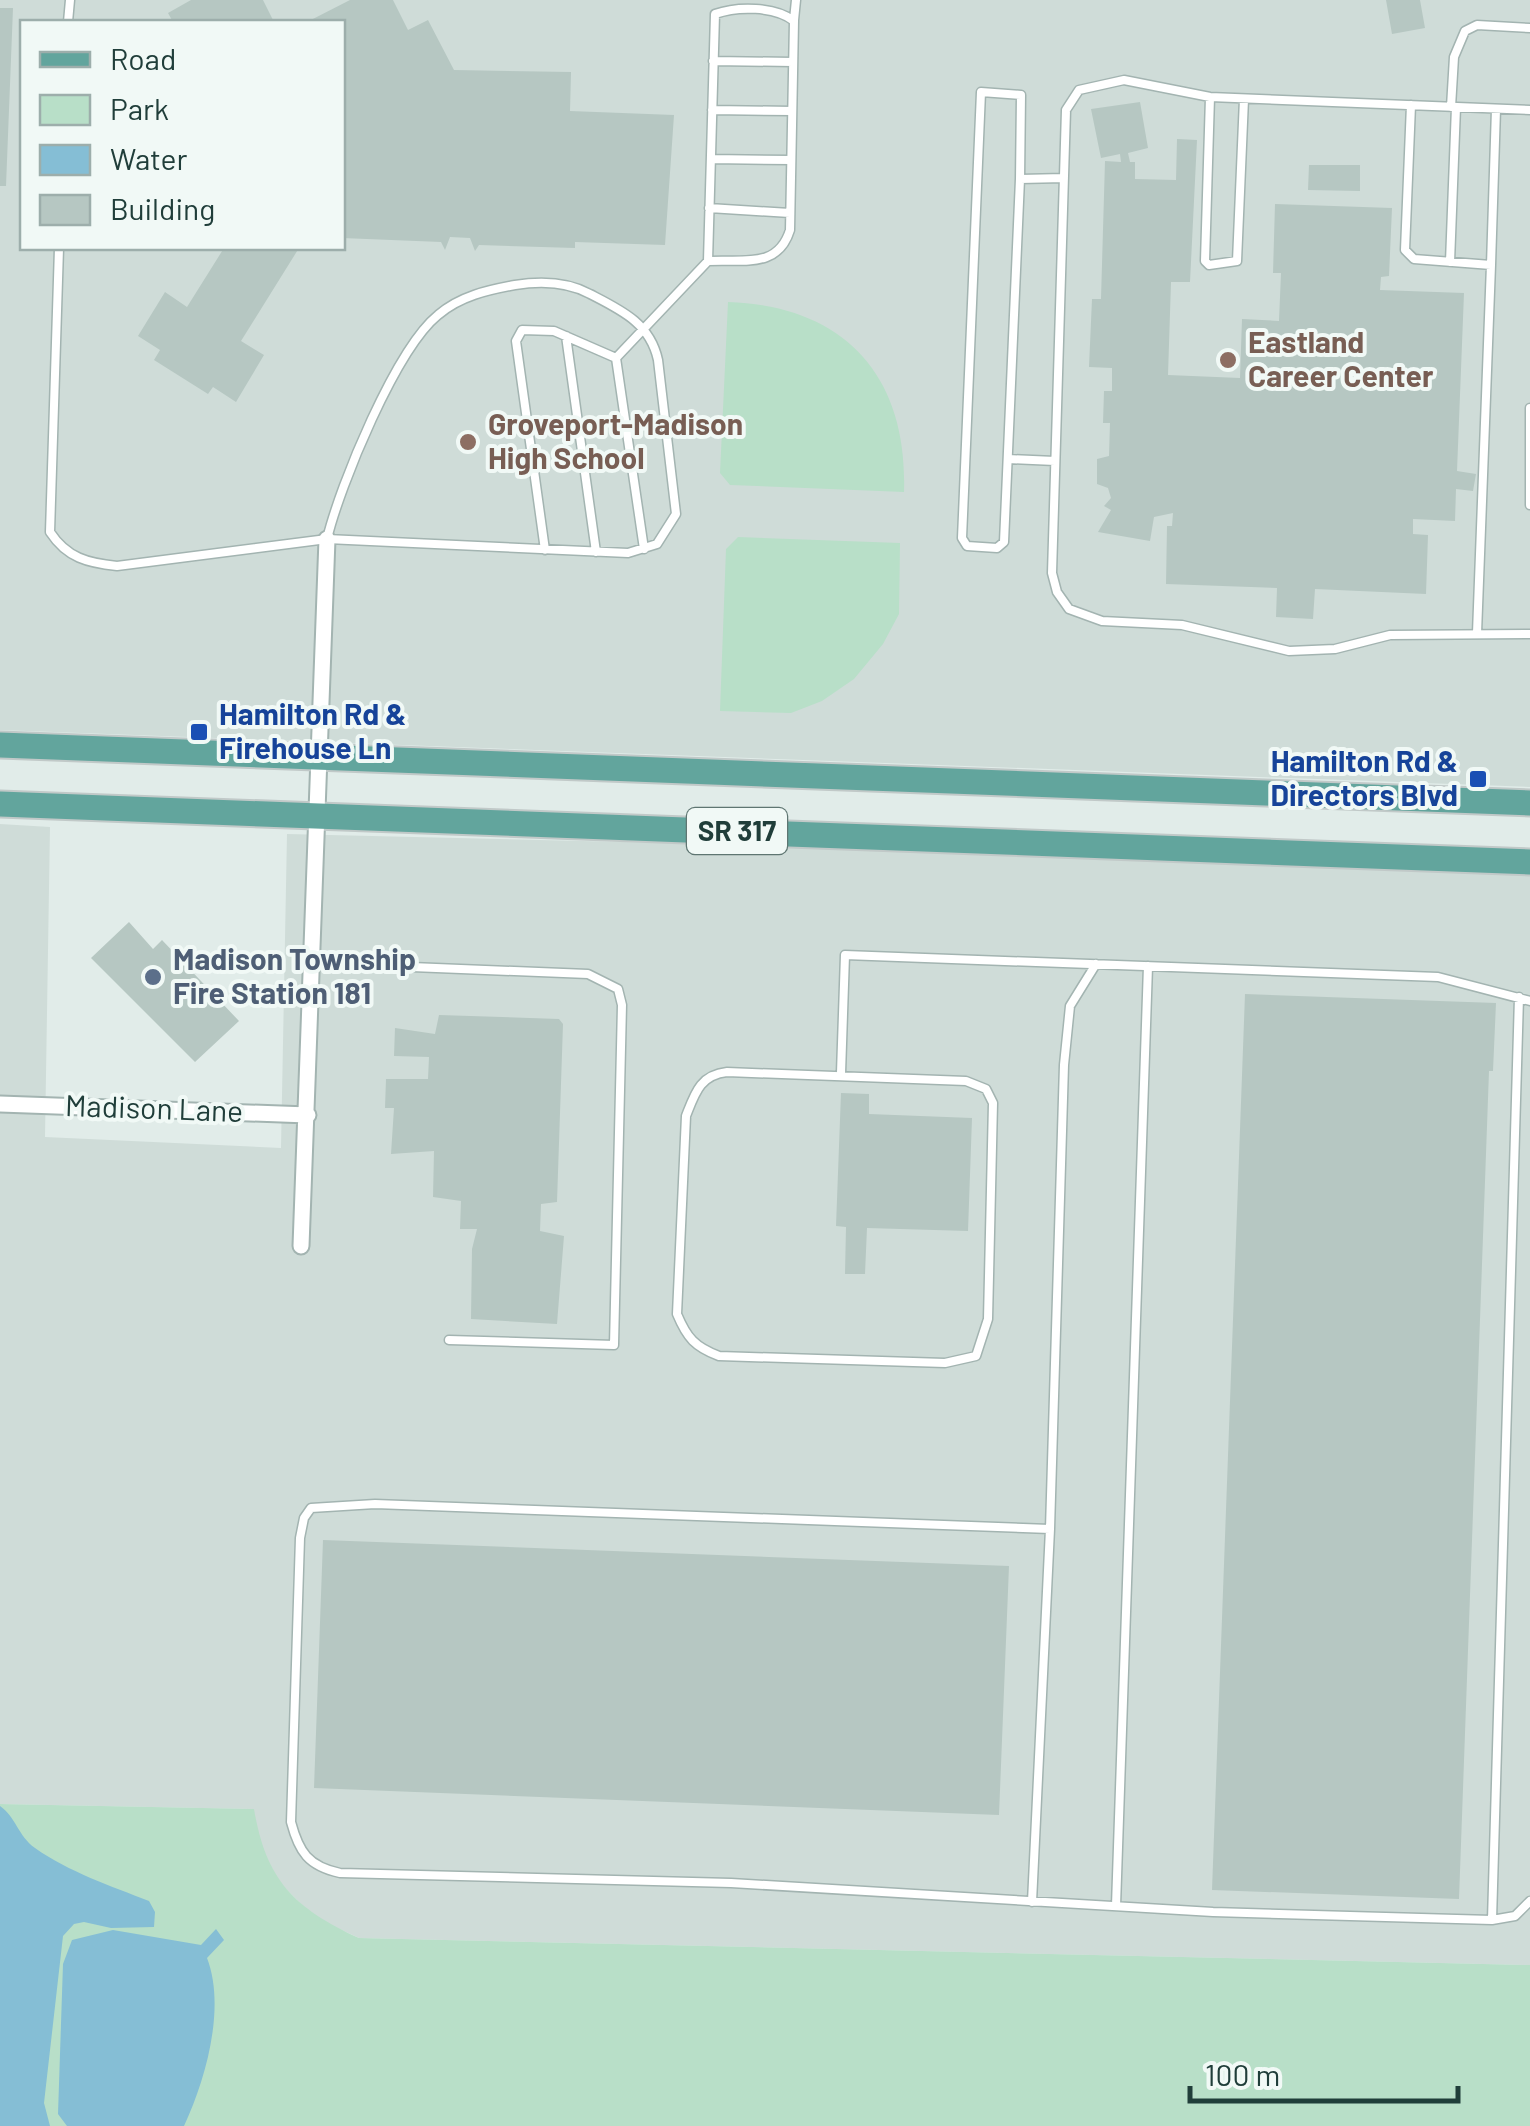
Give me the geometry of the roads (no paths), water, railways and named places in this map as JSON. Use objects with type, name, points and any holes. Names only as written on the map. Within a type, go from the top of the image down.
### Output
[{"type":"main road","name":"SR 317","points":[[0,745],[1530,803]]},
{"type":"main road","name":"SR 317","points":[[0,804],[1530,862]]},
{"type":"street","points":[[302,1246],[327,539]]},
{"type":"street","name":"Madison Lane","points":[[0,1104],[308,1116]]},
{"type":"lane","points":[[708,261],[776,256],[784,249],[790,213],[796,0]]},
{"type":"lane","points":[[616,358],[708,261],[714,14],[728,10],[778,12],[794,21]]},
{"type":"lane","points":[[1450,262],[1454,57],[1465,30],[1477,25],[1530,28]]},
{"type":"lane","points":[[713,61],[794,62]]},
{"type":"lane","points":[[1530,110],[1210,98],[1124,80],[1079,90],[1066,110],[1052,573],[1057,592],[1069,608],[1102,621],[1182,625],[1288,651],[1335,649],[1390,635],[1530,634]]},
{"type":"lane","points":[[983,90],[1022,95],[1020,179],[1004,542],[997,548],[968,546],[962,538],[979,96],[983,90]]},
{"type":"lane","points":[[1210,98],[1204,261],[1208,265],[1237,262],[1244,99]]},
{"type":"lane","points":[[1411,105],[1405,250],[1414,259],[1491,265]]},
{"type":"lane","points":[[1477,633],[1496,109]]},
{"type":"lane","points":[[712,110],[792,111]]},
{"type":"lane","points":[[711,160],[791,160]]},
{"type":"lane","points":[[1020,179],[1064,178]]},
{"type":"lane","points":[[710,208],[790,213]]},
{"type":"lane","points":[[60,250],[50,532],[61,549],[86,562],[117,566],[327,539],[596,552],[644,549],[665,535],[676,502],[658,360],[644,330],[630,315],[580,288],[537,281],[480,291],[438,314],[405,352],[327,539]]},
{"type":"lane","points":[[545,550],[516,340],[530,329],[566,336],[616,358]]},
{"type":"lane","points":[[566,336],[596,552]]},
{"type":"lane","points":[[616,358],[644,549]]},
{"type":"lane","points":[[1530,408],[1530,506]]},
{"type":"lane","points":[[1008,459],[1055,461]]},
{"type":"lane","points":[[841,1074],[845,954],[1438,977],[1530,1000]]},
{"type":"lane","points":[[313,963],[588,974],[618,988],[622,1005],[614,1345],[449,1340]]},
{"type":"lane","points":[[1032,1902],[1050,1529],[1064,1065],[1070,1006],[1096,964]]},
{"type":"lane","points":[[1116,1906],[1148,966]]},
{"type":"lane","points":[[1492,1920],[1518,997]]},
{"type":"lane","points":[[727,1072],[841,1074],[966,1081],[986,1089],[993,1103],[988,1319],[976,1356],[944,1363],[719,1356],[698,1348],[687,1336],[678,1314],[680,1255],[686,1116],[696,1088],[710,1074],[727,1072]]},
{"type":"lane","points":[[1050,1529],[344,1503],[311,1508],[304,1518],[300,1538],[291,1822],[304,1857],[322,1869],[730,1883],[1032,1902],[1492,1920],[1515,1916],[1530,1901]]},
{"type":"water","points":[[0,1806],[25,1838],[48,1857],[149,1901],[155,1912],[154,1927],[111,1928],[84,1922],[74,1924],[63,1936],[44,2103],[50,2126],[0,2126]]},
{"type":"water","points":[[216,1929],[224,1940],[207,1958],[215,1998],[211,2043],[200,2087],[184,2126],[67,2126],[58,2114],[63,1964],[72,1940],[113,1930],[201,1945]]},
{"type":"place","name":"Eastland Career Center","points":[[1228,360]]},
{"type":"place","name":"Groveport-Madison High School","points":[[468,442]]},
{"type":"place","name":"Hamilton Rd & Firehouse Ln","points":[[199,732]]},
{"type":"place","name":"Hamilton Rd & Directors Blvd","points":[[1478,779]]},
{"type":"place","name":"Madison Township Fire Station 181","points":[[153,977]]}]
